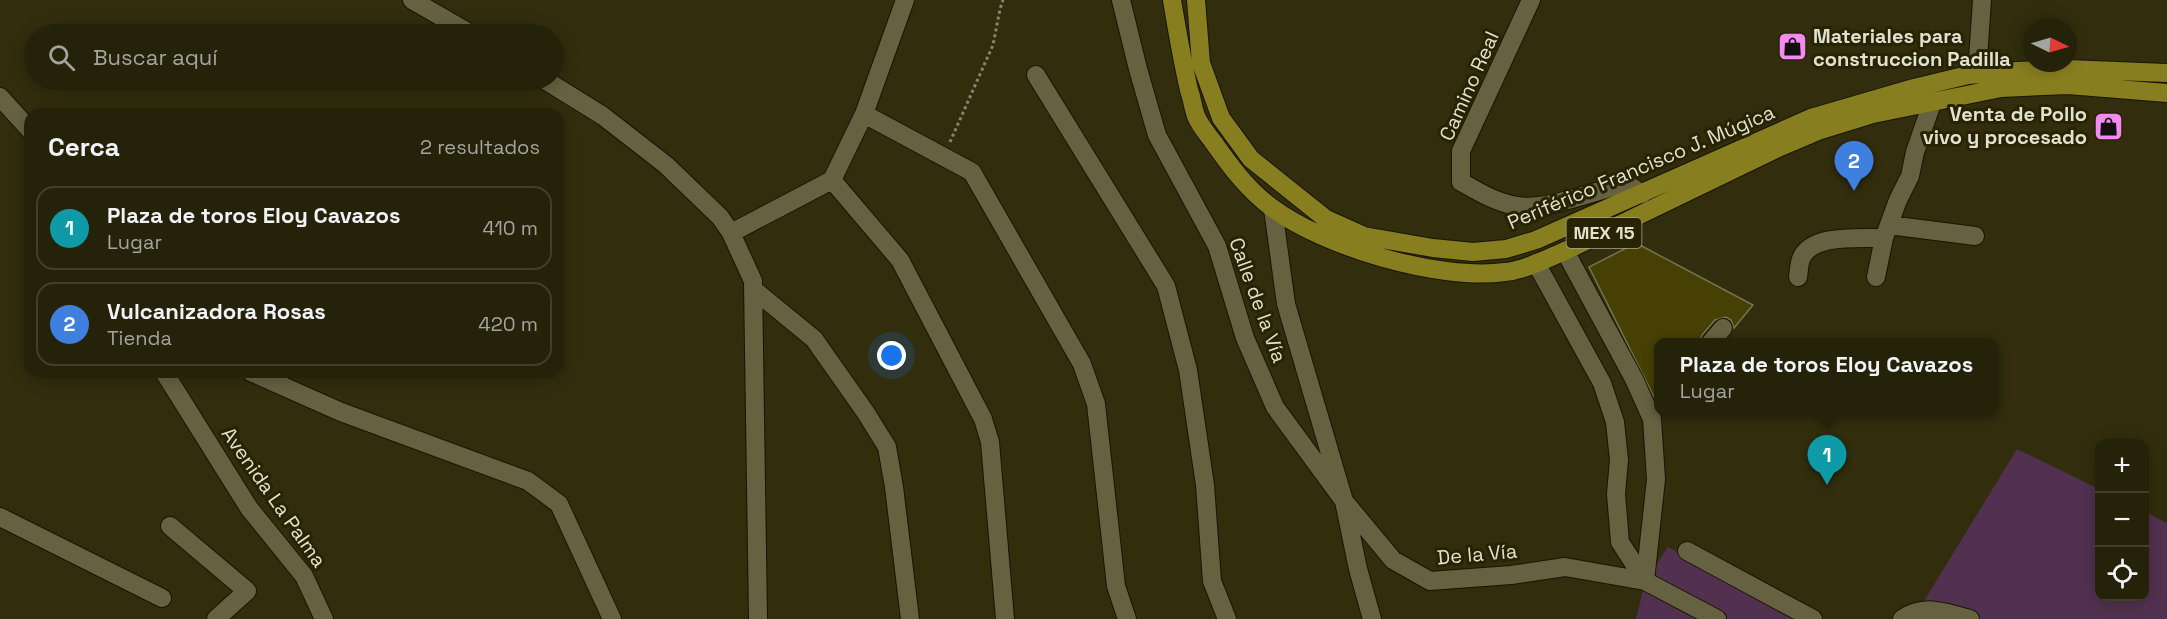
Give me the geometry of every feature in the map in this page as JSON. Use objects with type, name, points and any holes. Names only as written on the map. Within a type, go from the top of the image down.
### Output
[{"type":"main road","name":"Periférico Francisco J. Múgica","points":[[1172,0],[1179,47],[1196,117],[1225,159],[1255,194],[1273,209],[1324,238],[1402,263],[1439,271],[1485,274],[1507,272],[1536,263],[1778,148],[1818,131],[1873,114],[2001,88],[2068,85],[2164,96]]},
{"type":"main road","name":"Periférico Francisco J. Múgica","points":[[1196,0],[1201,63],[1221,118],[1251,159],[1326,219],[1364,236],[1433,248],[1473,252],[1506,249],[1536,240],[1810,118],[1914,88],[1977,74],[2067,69],[2167,73]]},
{"type":"street","points":[[412,0],[454,24]]},
{"type":"street","points":[[731,233],[832,180],[864,114],[905,0]]},
{"type":"street","name":"Calle de la Vía","points":[[1121,0],[1157,135],[1217,246],[1245,338],[1275,407],[1344,501]]},
{"type":"street","name":"Camino Real","points":[[1532,0],[1461,152],[1461,182],[1503,203],[1518,206],[1538,207],[1627,184],[1642,194]]},
{"type":"street","points":[[1977,74],[1982,0]]},
{"type":"street","points":[[1036,75],[1166,286],[1190,382],[1206,485],[1212,581],[1227,619]]},
{"type":"street","points":[[561,90],[603,116],[666,165],[720,217],[731,233],[753,281],[758,619]]},
{"type":"street","points":[[0,97],[24,123]]},
{"type":"street","points":[[1876,278],[1887,231],[1898,200],[1910,176],[1915,152],[1932,103]]},
{"type":"street","points":[[864,114],[972,172],[1082,364],[1096,404],[1116,586],[1127,619]]},
{"type":"street","points":[[832,180],[900,260],[983,419],[990,442],[1005,619]]},
{"type":"street","points":[[1273,209],[1286,304],[1344,501],[1358,569],[1372,619]]},
{"type":"street","points":[[1798,277],[1802,257],[1811,246],[1828,240],[1887,231],[1975,236]]},
{"type":"street","points":[[1565,251],[1634,379],[1654,411]]},
{"type":"street","points":[[1536,263],[1602,383],[1614,422],[1619,460],[1616,494],[1620,542],[1645,581],[1717,619]]},
{"type":"street","points":[[753,289],[814,339],[887,447],[910,619]]},
{"type":"street","points":[[1715,338],[1724,328]]},
{"type":"street","name":"Avenida La Palma","points":[[168,378],[249,508],[304,576],[324,619]]},
{"type":"street","points":[[264,378],[340,412],[528,481],[559,504],[612,619]]},
{"type":"street","points":[[1645,581],[1656,478],[1656,416]]},
{"type":"street","name":"De la Vía","points":[[1344,501],[1393,561],[1430,581],[1511,575],[1565,567],[1645,581]]},
{"type":"street","points":[[0,517],[162,598]]},
{"type":"street","points":[[170,526],[247,591],[216,619]]},
{"type":"street","points":[[1687,551],[1813,619]]},
{"type":"street","points":[[1902,619],[1912,613],[1929,609],[1970,619]]},
{"type":"path","points":[[943,157],[993,45],[1003,0]]},
{"type":"shaded area","points":[[2017,449],[2095,487],[2095,601],[2149,601],[2149,514],[2167,523],[2167,619],[1913,619]]},
{"type":"shaded area","points":[[1668,547],[1813,619],[1636,619],[1645,581]]},
{"type":"building","points":[[1636,243],[1753,305],[1734,328],[1731,320],[1726,317],[1715,320],[1701,338],[1654,338],[1654,397],[1589,267]]},
{"type":"place","name":"Materiales para construccion Padilla","points":[[1792,47]]},
{"type":"place","name":"Venta de Pollo vivo y procesado","points":[[2108,126]]},
{"type":"place","name":"Vulcanizadora Rosas","points":[[1854,191]]},
{"type":"place","name":"Plaza de toros Eloy Cavazos","points":[[1827,485]]}]
